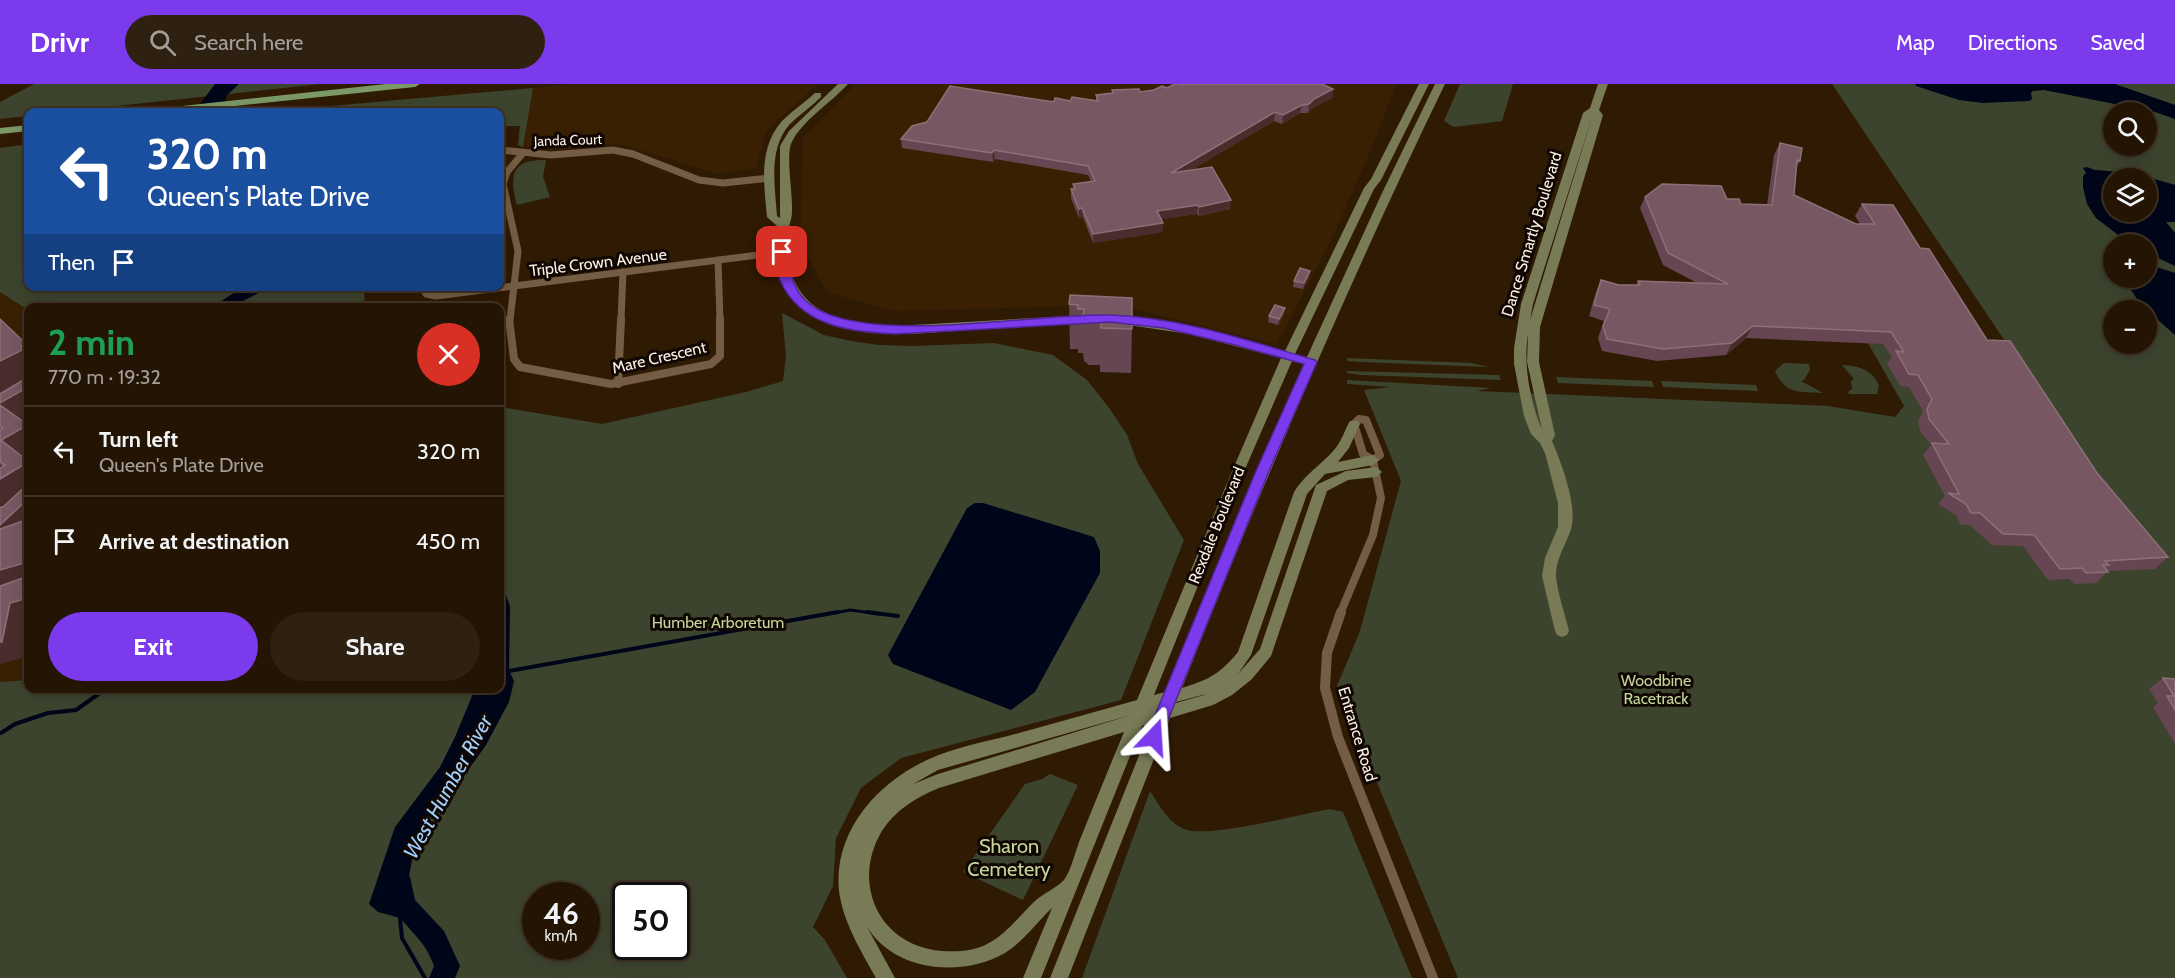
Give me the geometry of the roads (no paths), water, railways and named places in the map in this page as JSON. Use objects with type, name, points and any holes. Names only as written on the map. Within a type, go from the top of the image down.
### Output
[{"type":"main road","points":[[196,108],[415,84]]},
{"type":"main road","points":[[831,84],[792,133],[785,146],[787,214],[782,224],[785,279],[801,303],[818,316],[841,324],[867,329],[895,330],[1110,318],[1156,323],[1222,339],[1235,349],[1309,367]]},
{"type":"main road","points":[[782,224],[772,218],[770,149],[786,123],[843,84]]},
{"type":"main road","name":"Rexdale Boulevard","points":[[1032,978],[1236,476],[1287,360],[1369,188],[1376,180],[1424,84]]},
{"type":"main road","name":"Rexdale Boulevard","points":[[1059,978],[1177,678],[1257,484],[1440,84]]},
{"type":"main road","name":"Dance Smartly Boulevard","points":[[1562,632],[1549,576],[1552,558],[1565,527],[1566,516],[1560,484],[1545,440],[1537,434],[1530,416],[1520,363],[1521,332],[1529,295],[1569,169],[1588,113],[1594,110],[1603,84]]},
{"type":"main road","points":[[0,127],[24,124]]},
{"type":"main road","points":[[886,978],[854,916],[849,896],[848,874],[850,854],[857,833],[881,798],[896,784],[934,764],[1207,687],[1229,674],[1244,655],[1302,492],[1310,480],[1348,444],[1354,424]]},
{"type":"main road","points":[[1322,470],[1375,466]]},
{"type":"main road","points":[[1070,885],[1045,903],[1016,935],[995,950],[951,961],[924,958],[891,943],[877,929],[867,912],[860,875],[864,849],[876,826],[892,806],[914,791],[938,781],[1208,700],[1233,687],[1252,671],[1266,652],[1321,488],[1375,466]]},
{"type":"main road","points":[[1236,476],[1247,478],[1257,484]]},
{"type":"street","points":[[504,150],[524,153]]},
{"type":"street","name":"Janda Court","points":[[524,153],[551,155],[613,150],[633,154],[699,180],[717,182],[770,175],[785,170]]},
{"type":"street","name":"Mare Crescent","points":[[504,181],[509,168],[524,153]]},
{"type":"street","name":"Mare Crescent","points":[[504,188],[517,246],[509,315],[516,363],[527,370],[603,384],[618,384],[711,364],[720,356],[718,260]]},
{"type":"street","name":"Triple Crown Avenue","points":[[504,287],[782,252]]},
{"type":"street","points":[[618,384],[623,272]]},
{"type":"street","name":"Triple Crown Avenue","points":[[424,291],[426,294],[436,296],[474,291]]},
{"type":"street","name":"Entrance Road","points":[[1375,466],[1380,455],[1370,426],[1362,419],[1355,421],[1364,454],[1375,466],[1381,498],[1373,535],[1340,614],[1327,653],[1325,688],[1349,768],[1433,978]]},
{"type":"water","points":[[215,84],[239,84],[226,96],[225,108],[197,108]]},
{"type":"water","points":[[1915,84],[2115,84],[2175,105],[2175,119],[2157,113],[2157,102],[2105,102],[2044,90],[2033,91],[2032,99],[2029,101],[1983,103],[1959,100]]},
{"type":"water","points":[[2083,168],[2103,171],[2103,222],[2157,222],[2157,180],[2175,185],[2175,222],[2166,222],[2175,233],[2175,266],[2157,258],[2157,234],[2117,234],[2096,218],[2087,204],[2083,187],[2083,176],[2086,173]]},
{"type":"water","points":[[2157,267],[2175,273],[2175,335],[2157,319],[2157,300],[2138,300],[2130,288],[2157,288]]},
{"type":"water","points":[[237,291],[262,291],[240,303],[218,303]]},
{"type":"water","points":[[975,503],[983,503],[1094,537],[1100,551],[1100,573],[1035,692],[1011,710],[893,664],[888,655],[967,508]]},
{"type":"water","points":[[504,588],[510,607],[509,670],[514,681],[509,702],[486,745],[461,780],[438,800],[416,839],[407,887],[408,907],[400,918],[378,912],[369,904],[395,827],[440,767],[473,693],[504,693]]},
{"type":"waterway","points":[[829,614],[850,610],[879,614]]},
{"type":"waterway","points":[[509,671],[838,612]]},
{"type":"waterway","points":[[867,612],[898,616]]},
{"type":"waterway","points":[[1,733],[15,724],[48,713],[76,710],[100,693]]},
{"type":"waterway","name":"West Humber River","points":[[401,885],[404,905],[435,940],[447,966],[442,978]]},
{"type":"waterway","points":[[400,918],[402,938],[425,978]]},
{"type":"park label","name":"Humber Arboretum","points":[[718,622]]},
{"type":"park label","name":"Woodbine Racetrack","points":[[1656,689]]},
{"type":"park label","name":"Sharon Cemetery","points":[[1009,858]]}]
